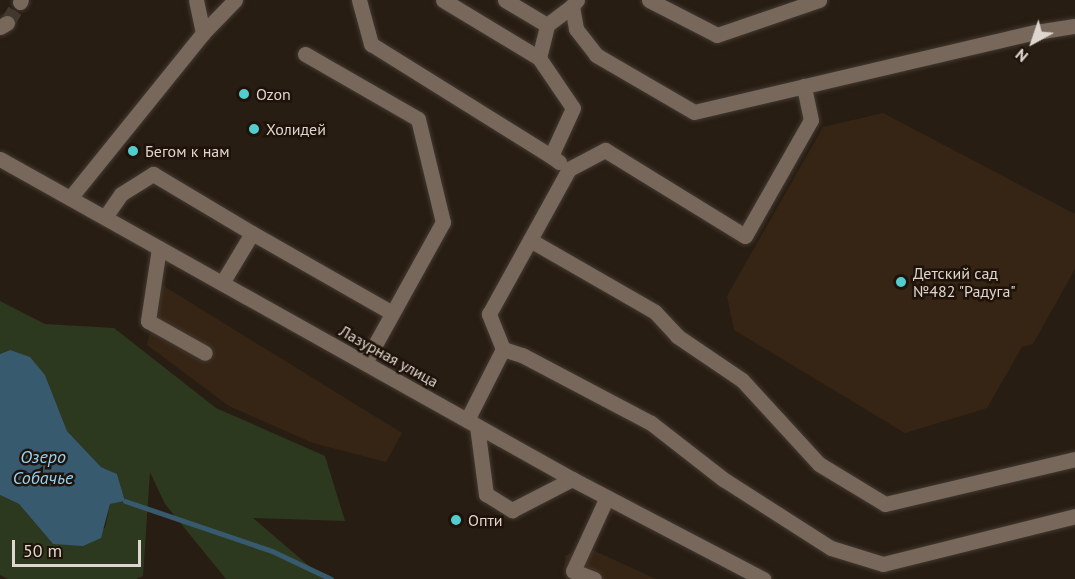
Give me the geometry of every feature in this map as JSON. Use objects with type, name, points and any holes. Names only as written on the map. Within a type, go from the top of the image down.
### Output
[{"type":"street","points":[[196,0],[203,33]]},
{"type":"street","points":[[70,198],[203,33],[235,0]]},
{"type":"street","points":[[359,0],[371,44],[569,169]]},
{"type":"street","points":[[443,0],[539,58],[573,108],[551,156]]},
{"type":"street","points":[[505,0],[547,25]]},
{"type":"street","points":[[649,0],[717,35],[819,0]]},
{"type":"street","points":[[539,58],[547,25],[574,3]]},
{"type":"street","points":[[574,3],[576,29],[596,55],[694,112],[1036,32],[1075,26]]},
{"type":"street","points":[[305,54],[418,119],[443,222],[365,363]]},
{"type":"street","points":[[572,479],[512,510],[486,494],[472,423],[503,349],[489,314],[569,169],[605,150],[745,236],[811,120],[804,86]]},
{"type":"street","name":"Лазурная улица","points":[[0,159],[572,479],[763,579]]},
{"type":"street","points":[[105,218],[121,194],[153,174],[392,313]]},
{"type":"street","points":[[222,283],[252,232]]},
{"type":"street","points":[[530,240],[655,312],[677,336],[742,380],[819,464],[885,504],[1075,459]]},
{"type":"street","points":[[159,248],[148,321],[205,353]]},
{"type":"street","points":[[503,349],[549,366],[651,423],[723,479],[831,548],[883,564],[1075,516]]},
{"type":"street","points":[[594,579],[573,571],[607,497]]},
{"type":"shaded area","name":"Детский сад №482 \"Радуга\"","points":[[883,113],[1075,214],[1075,269],[1033,344],[1022,347],[987,408],[905,433],[734,330],[727,296],[823,127]]},
{"type":"shaded area","points":[[162,285],[402,433],[386,462],[313,443],[229,406],[147,345]]},
{"type":"shaded area","points":[[584,546],[656,579],[566,579],[565,556]]},
{"type":"green space","points":[[0,301],[45,324],[114,328],[216,408],[325,456],[345,521],[253,518],[324,579],[226,579],[165,504],[150,472],[143,576],[136,579],[8,579],[0,575],[0,495],[19,504],[53,544],[105,528],[110,504],[125,501],[117,474],[101,467],[67,431],[45,375],[10,350],[0,354]]},
{"type":"water","name":"Озеро Собачье","points":[[10,350],[30,357],[45,375],[67,431],[101,467],[117,474],[125,501],[110,504],[101,538],[83,546],[53,544],[19,504],[0,495],[0,354]]},
{"type":"waterway","points":[[125,501],[272,551],[331,579]]},
{"type":"tunnel","points":[[7,23],[20,2]]},
{"type":"place","name":"Ozon","points":[[244,94]]},
{"type":"place","name":"Холидей","points":[[254,129]]},
{"type":"place","name":"Бегом к нам","points":[[133,151]]},
{"type":"place","name":"Детский сад №482 \"Радуга\"","points":[[901,282]]},
{"type":"place","name":"Опти","points":[[456,520]]}]
